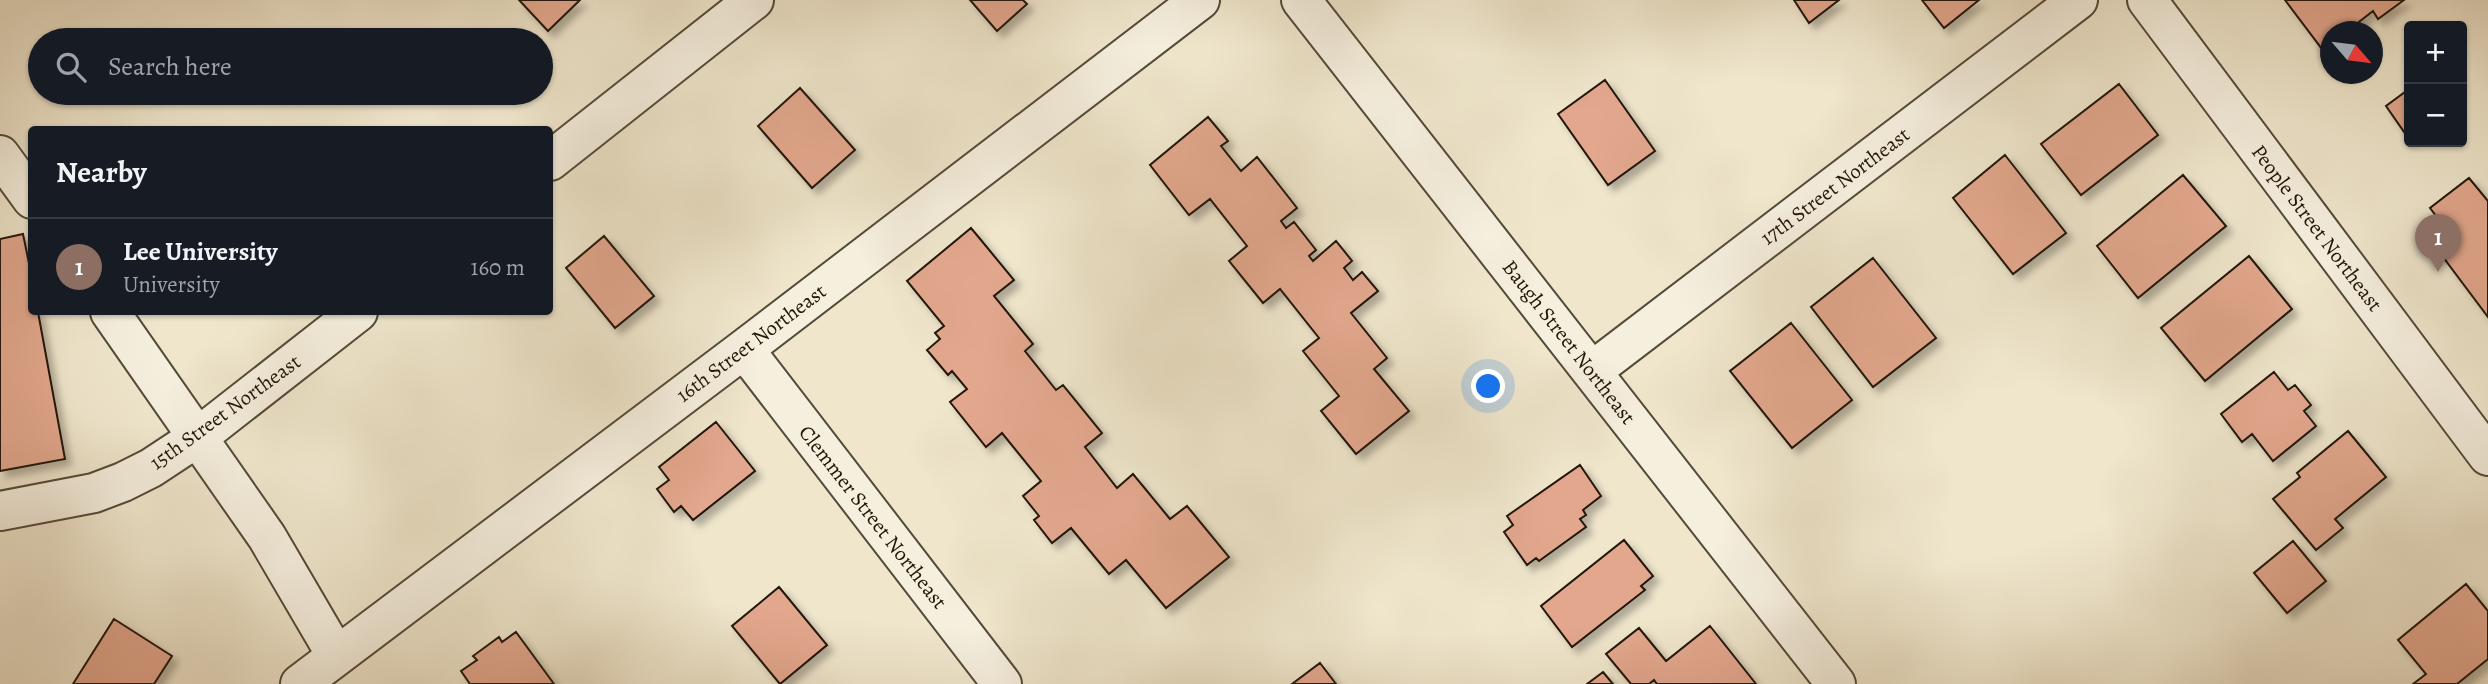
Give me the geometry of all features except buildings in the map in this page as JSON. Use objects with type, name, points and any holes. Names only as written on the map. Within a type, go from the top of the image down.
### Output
[{"type":"street","name":"16th Street Northeast","points":[[300,684],[1200,0]]},
{"type":"street","name":"Baugh Street Northeast","points":[[1301,0],[1836,684]]},
{"type":"street","name":"17th Street Northeast","points":[[1592,371],[2078,0]]},
{"type":"street","name":"People Street Northeast","points":[[2147,0],[2488,456]]},
{"type":"street","points":[[553,159],[743,3]]},
{"type":"street","points":[[0,155],[28,194]]},
{"type":"street","points":[[112,315],[267,537],[336,655]]},
{"type":"street","name":"15th Street Northeast","points":[[0,511],[94,493],[151,468],[198,437],[354,315]]},
{"type":"street","name":"Clemmer Street Northeast","points":[[744,349],[1002,684]]},
{"type":"place","name":"Lee University","points":[[2438,272]]}]
